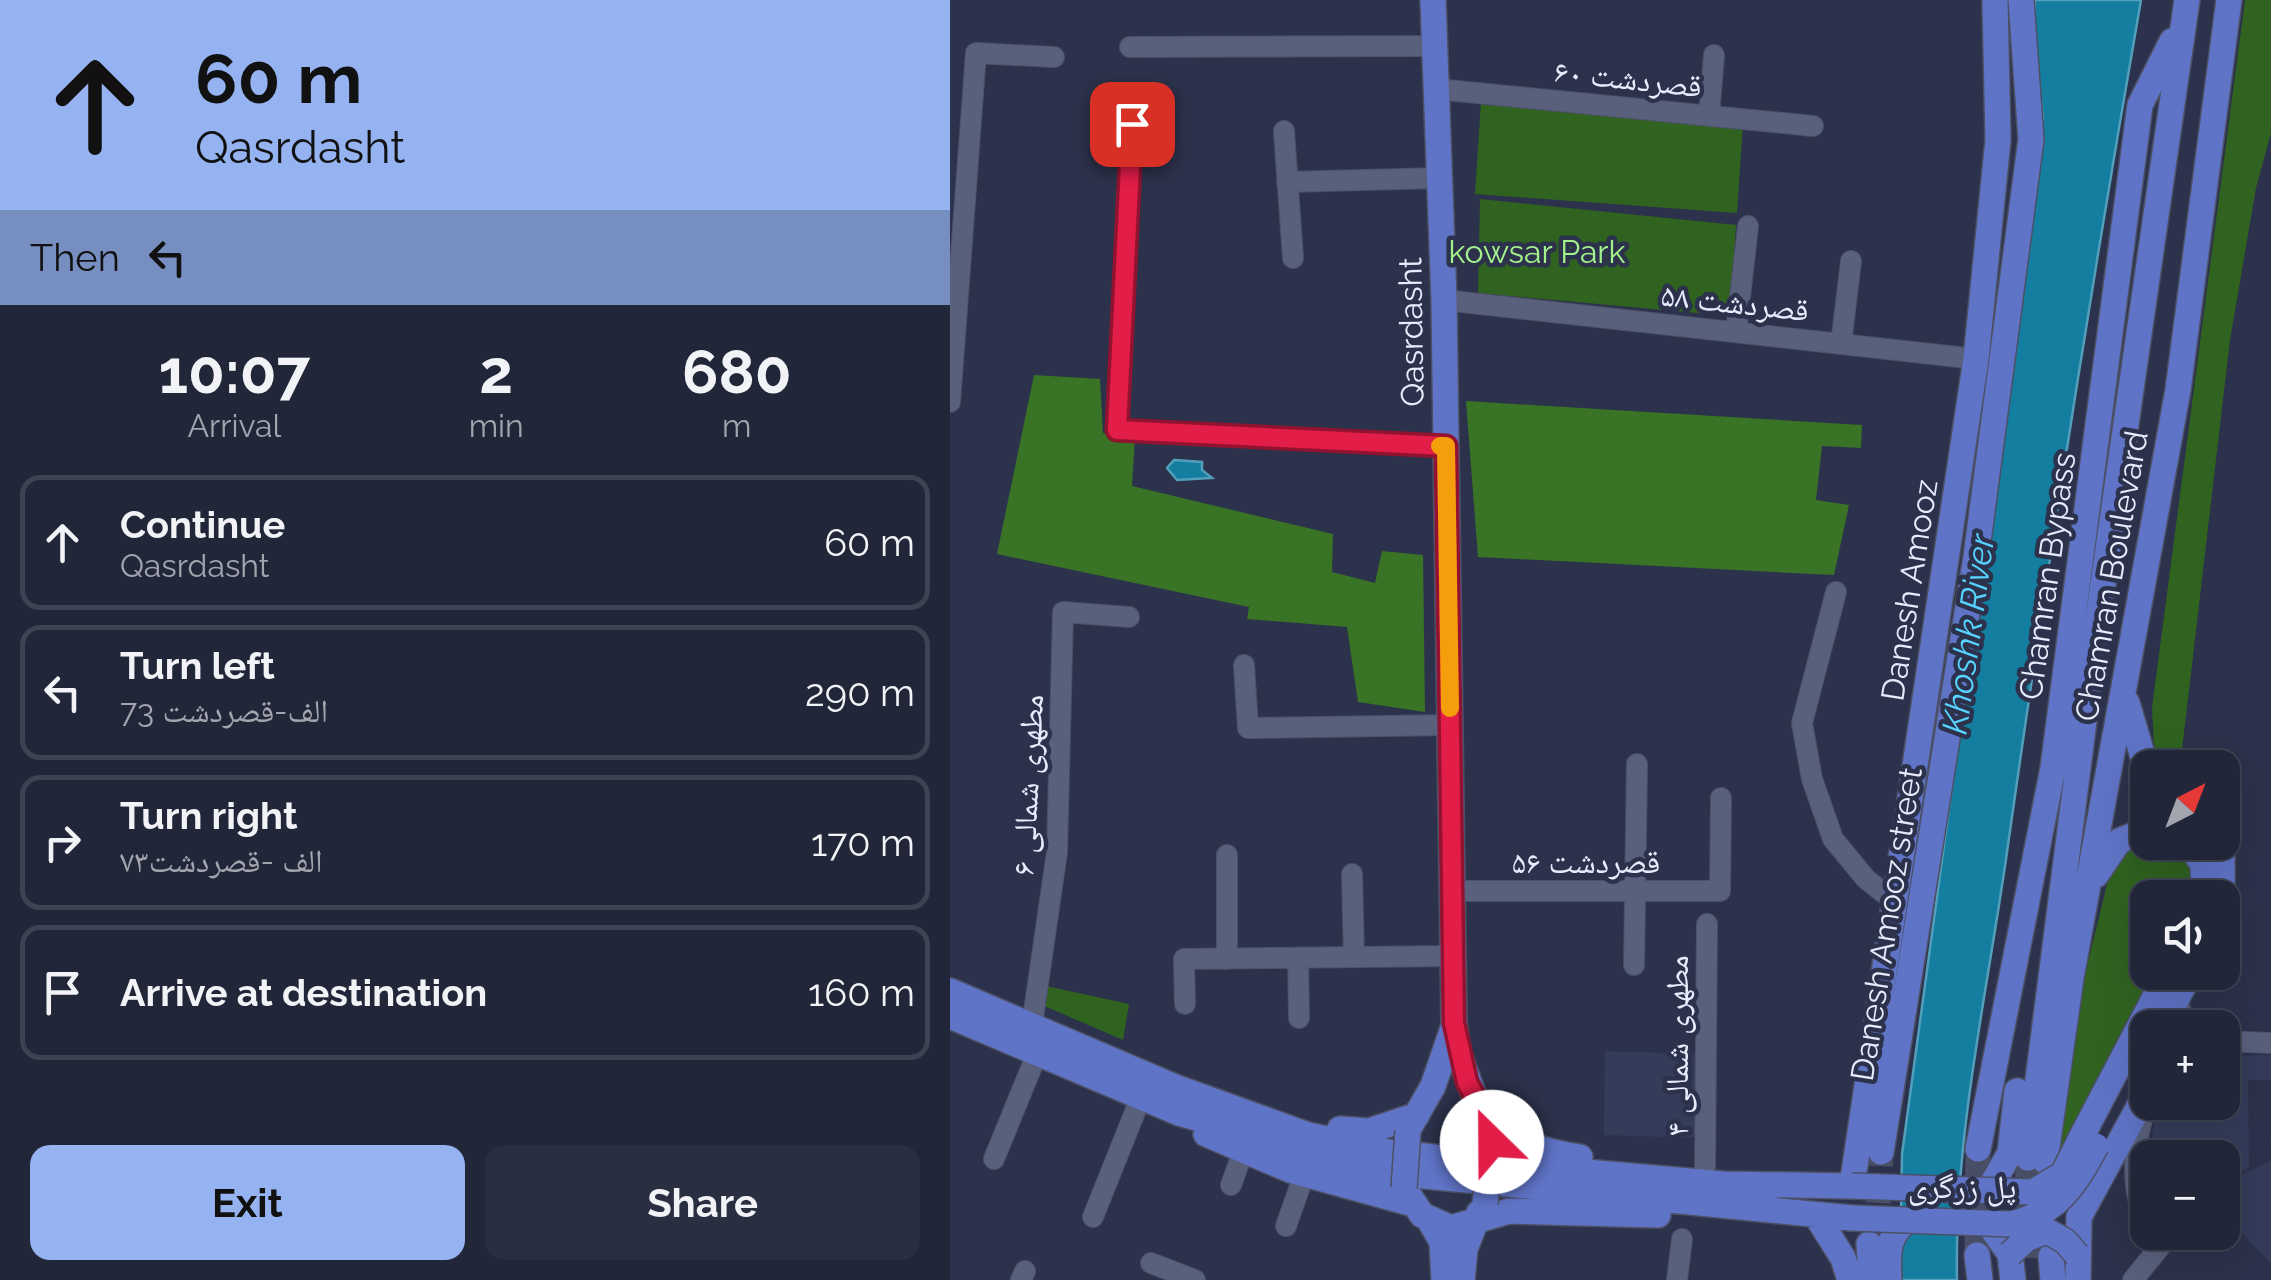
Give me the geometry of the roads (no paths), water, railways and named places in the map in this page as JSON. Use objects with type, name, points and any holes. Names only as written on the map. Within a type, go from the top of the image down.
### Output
[{"type":"main road","name":"Qasrdasht","points":[[1433,0],[1444,300],[1454,1023]]},
{"type":"main road","points":[[1999,0],[2026,111]]},
{"type":"main road","name":"Danesh Amooz","points":[[1852,1186],[1976,359],[1998,140],[1999,0]]},
{"type":"main road","points":[[2021,0],[2026,111]]},
{"type":"main road","name":"Chamran Boulevard","points":[[2185,9],[2090,674],[2036,1160],[2178,390],[2229,0]]},
{"type":"main road","name":"Chamran Bypass","points":[[1978,1149],[2052,768],[2140,105],[2185,9]]},
{"type":"main road","name":"Danesh Amooz street","points":[[1883,1149],[1908,1038],[1906,1008],[1976,556],[2032,139],[2026,111]]},
{"type":"main road","name":"Danesh Amooz street","points":[[1883,1149],[2026,111]]},
{"type":"main road","points":[[2158,184],[2203,189]]},
{"type":"main road","points":[[1988,1190],[2010,1153],[2032,969],[2073,713],[2090,674]]},
{"type":"main road","points":[[2125,677],[2132,730],[2139,750]]},
{"type":"main road","points":[[2088,888],[2120,841],[2130,837]]},
{"type":"main road","points":[[2089,1142],[2160,990]]},
{"type":"main road","points":[[2171,1010],[2181,990]]},
{"type":"main road","points":[[950,991],[1032,1026],[1177,1100],[1384,1172],[1789,1212]]},
{"type":"main road","points":[[950,1016],[1141,1096],[1177,1100],[1388,1152],[1723,1184],[1789,1182]]},
{"type":"main road","points":[[1454,1023],[1458,1052],[1492,1142],[1481,1210],[1465,1249],[1462,1280]]},
{"type":"main road","points":[[1444,1280],[1442,1242],[1416,1204],[1416,1117],[1454,1023]]},
{"type":"main road","points":[[2089,1142],[2130,1080]]},
{"type":"main road","points":[[1177,1100],[1220,1086],[1301,1119],[1340,1129],[1369,1131],[1416,1117],[1459,1096],[1527,1146],[1576,1157],[1705,1168],[1789,1182]]},
{"type":"main road","points":[[1177,1100],[1211,1138],[1304,1174],[1416,1204],[1451,1228],[1481,1210],[1724,1220],[1789,1212]]},
{"type":"main road","points":[[1988,1224],[2042,1268],[2079,1217],[2132,1120]]},
{"type":"main road","name":"پل زرگری","points":[[1789,1182],[2033,1192],[2052,1184],[2089,1142]]},
{"type":"main road","name":"پل زرگری","points":[[1789,1212],[2010,1224],[2054,1207],[2074,1189],[2089,1142]]},
{"type":"main road","points":[[1883,1149],[1905,1187]]},
{"type":"main road","points":[[1816,1215],[1843,1258],[1850,1280]]},
{"type":"main road","points":[[1879,1264],[1893,1231],[1909,1219]]},
{"type":"street","points":[[1130,47],[1435,46]]},
{"type":"street","points":[[950,402],[976,53],[1054,57]]},
{"type":"street","points":[[1709,116],[1714,55]]},
{"type":"street","name":"۶۰ قصردشت","points":[[1436,89],[1813,126]]},
{"type":"street","points":[[950,90],[973,92]]},
{"type":"street","points":[[1132,124],[1117,430],[1446,446]]},
{"type":"street","points":[[1284,131],[1294,258]]},
{"type":"street","points":[[1287,182],[1440,178]]},
{"type":"street","points":[[1736,332],[1748,226]]},
{"type":"street","points":[[1841,344],[1852,261]]},
{"type":"street","name":"قصردشت ۵۸","points":[[1444,300],[1976,359]]},
{"type":"street","points":[[1836,592],[1802,723],[1812,780],[1833,840],[1866,879],[1895,902]]},
{"type":"street","name":"۶ مطهری شمالی","points":[[1032,1026],[1056,852],[1063,612],[1130,617]]},
{"type":"street","points":[[1244,665],[1248,728],[1450,724]]},
{"type":"street","points":[[1634,965],[1637,764]]},
{"type":"street","name":"۵۶ قصردشت","points":[[1453,891],[1720,890],[1721,798]]},
{"type":"street","points":[[1227,855],[1227,959]]},
{"type":"street","points":[[1352,874],[1354,957]]},
{"type":"street","name":"۴ مطهری شمالی","points":[[1705,1168],[1707,924]]},
{"type":"street","points":[[1185,1004],[1184,960],[1453,956]]},
{"type":"street","points":[[1298,958],[1298,1018]]},
{"type":"street","points":[[2177,999],[2179,1010]]},
{"type":"street","points":[[2240,1042],[2271,1044]]},
{"type":"street","points":[[994,1159],[1037,1054]]},
{"type":"street","points":[[1093,1216],[1141,1096]]},
{"type":"street","points":[[1232,1185],[1243,1152]]},
{"type":"street","points":[[1286,1226],[1304,1174]]},
{"type":"street","points":[[1677,1280],[1682,1239]]},
{"type":"street","points":[[2133,1280],[2153,1250]]},
{"type":"street","points":[[1151,1263],[1195,1280]]},
{"type":"tunnel","points":[[1977,1255],[1978,1149]]},
{"type":"tunnel","points":[[1876,1240],[1881,1152]]},
{"type":"tunnel","points":[[2026,1258],[2028,1158]]},
{"type":"park label","name":"kowsar Park","points":[[1537,251]]},
{"type":"water label","name":"Khoshk River","points":[[1968,634]]}]
